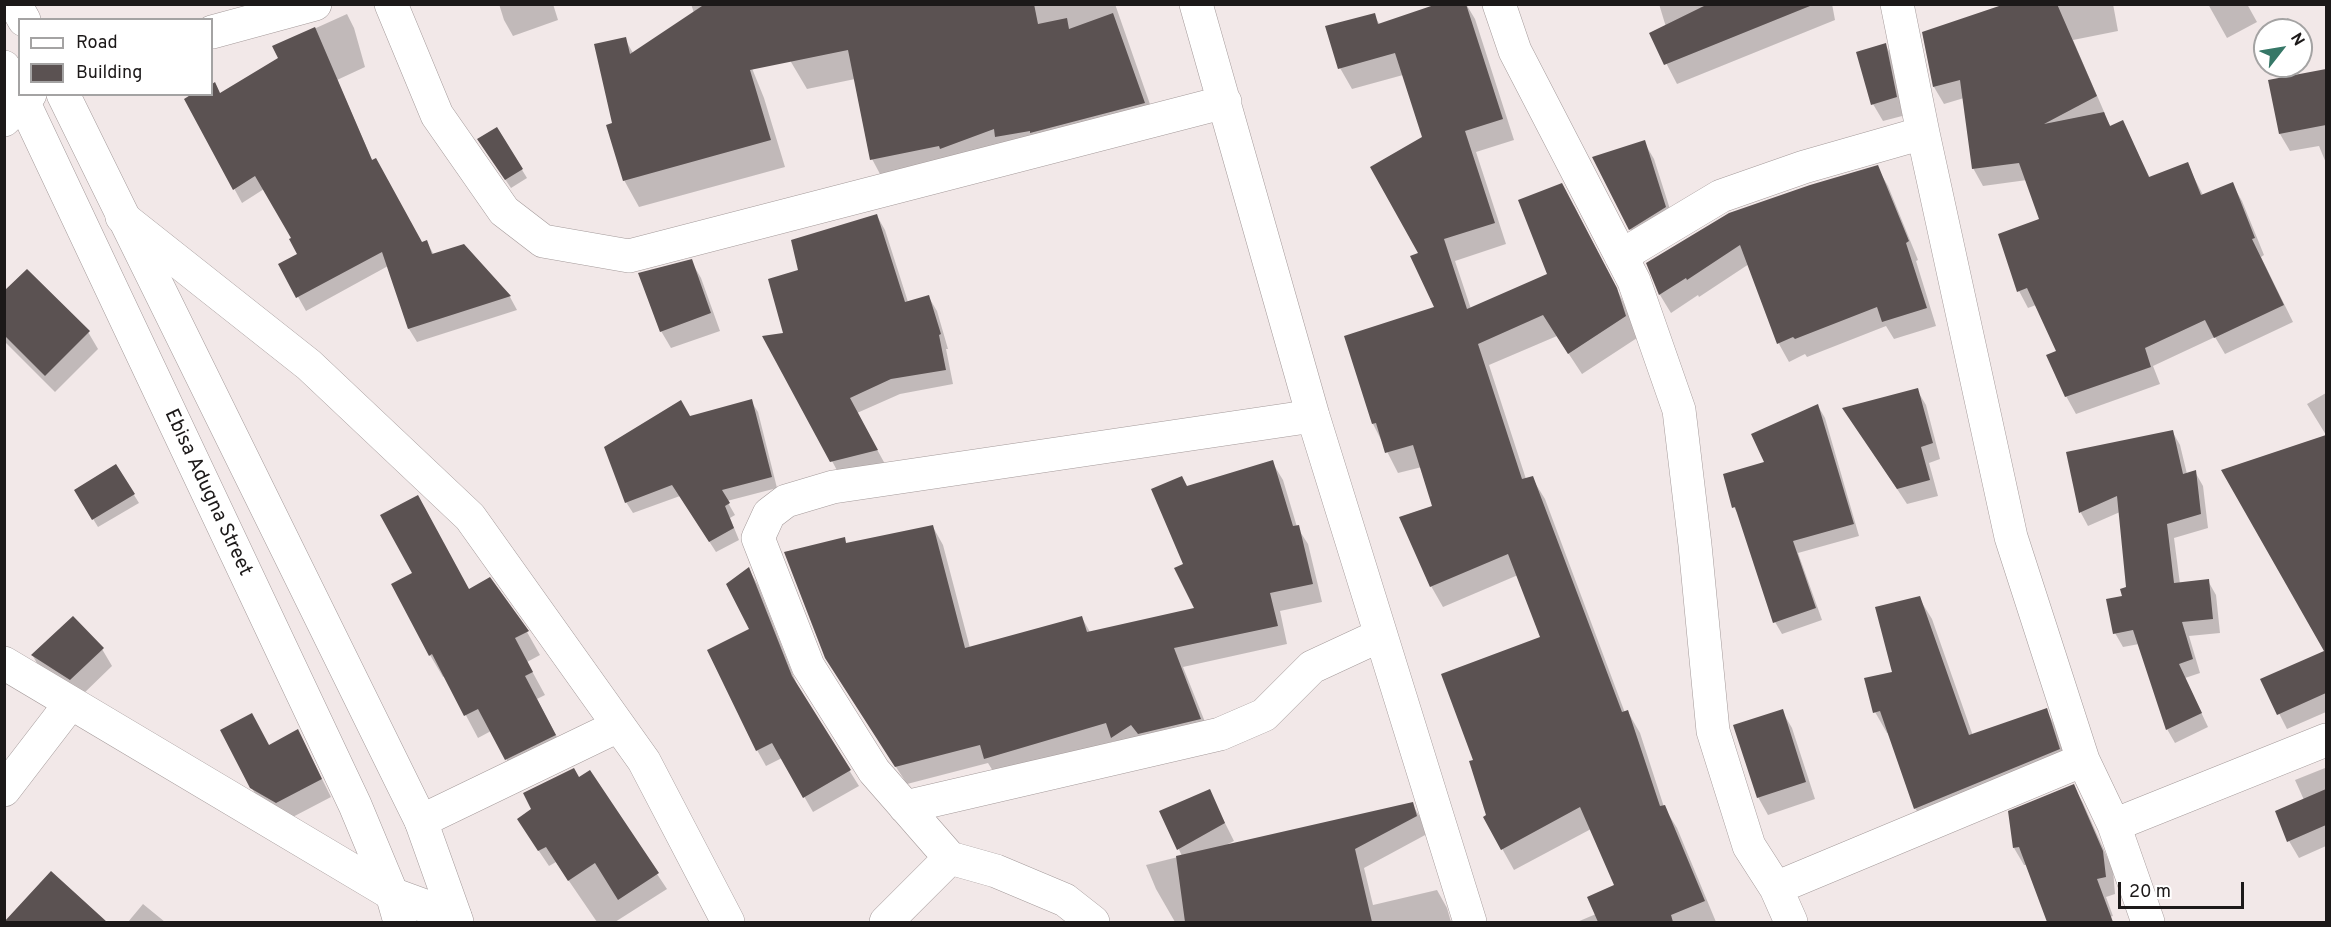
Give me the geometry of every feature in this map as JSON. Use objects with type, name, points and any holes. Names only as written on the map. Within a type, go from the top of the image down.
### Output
[{"type":"street","points":[[15,4],[23,18]]},
{"type":"street","points":[[213,32],[315,4]]},
{"type":"street","points":[[391,4],[437,115],[504,212],[543,241],[629,256],[1225,102]]},
{"type":"street","points":[[1196,4],[1313,416],[1470,922]]},
{"type":"street","points":[[1499,4],[1515,51],[1634,281],[1679,410],[1713,731],[1749,846],[1781,912],[2083,760]]},
{"type":"street","points":[[1897,4],[1923,134],[2012,537],[2083,760],[2114,825],[2148,922]]},
{"type":"street","name":"Ebisa Adugna Street","points":[[4,67],[19,105],[356,805],[396,908]]},
{"type":"street","points":[[64,96],[421,821],[456,920]]},
{"type":"street","points":[[1621,256],[1721,196],[1804,167],[1923,134]]},
{"type":"street","points":[[122,217],[309,365],[470,517],[644,761],[728,922]]},
{"type":"street","points":[[1093,922],[1065,900],[996,871],[950,858],[905,807],[874,771],[808,666],[758,538],[769,514],[786,501],[833,486],[1313,416]]},
{"type":"street","points":[[905,807],[1220,734],[1264,715],[1312,666],[1381,634]]},
{"type":"street","points":[[4,663],[396,908],[456,920]]},
{"type":"street","points":[[4,790],[70,704]]},
{"type":"street","points":[[421,821],[618,726]]},
{"type":"street","points":[[2114,825],[2326,740]]},
{"type":"street","points":[[886,922],[950,858]]},
{"type":"building","points":[[705,4],[1034,4],[1038,24],[1067,18],[1069,29],[1113,13],[1145,103],[1030,133],[1030,131],[995,137],[994,129],[940,149],[939,146],[870,160],[848,50],[750,70],[771,140],[623,181],[606,125],[612,123],[594,44],[626,37],[630,54]]},
{"type":"building","points":[[1437,4],[1466,4],[1503,119],[1465,131],[1495,223],[1444,239],[1467,309],[1547,274],[1518,200],[1562,183],[1617,288],[1626,316],[1568,354],[1543,315],[1478,344],[1522,479],[1533,476],[1622,712],[1628,710],[1660,806],[1665,805],[1705,901],[1671,915],[1673,922],[1598,922],[1587,897],[1614,885],[1580,807],[1501,850],[1483,817],[1486,815],[1469,761],[1473,760],[1441,674],[1540,637],[1508,554],[1430,587],[1399,517],[1432,506],[1413,445],[1385,453],[1376,423],[1372,424],[1344,336],[1434,307],[1410,256],[1418,253],[1370,167],[1422,137],[1395,53],[1338,69],[1325,26],[1375,13],[1378,24]]},
{"type":"building","points":[[1708,4],[1810,4],[1810,6],[1664,65],[1649,33]]},
{"type":"building","points":[[2005,4],[2057,4],[2097,96],[2044,124],[2104,112],[2110,126],[2123,120],[2149,177],[2188,162],[2201,195],[2233,182],[2255,238],[2252,239],[2284,305],[2214,338],[2205,320],[2145,348],[2151,367],[2065,397],[2046,355],[2056,351],[2027,288],[2017,292],[1998,234],[2039,219],[2019,163],[1972,169],[1960,80],[1933,87],[1922,32]]},
{"type":"building","points":[[315,27],[372,160],[376,158],[422,242],[427,240],[432,254],[464,244],[511,296],[408,329],[382,252],[296,298],[278,264],[297,254],[289,239],[291,238],[255,176],[233,190],[184,99],[189,96],[213,96],[215,82],[220,93],[278,58],[272,46]]},
{"type":"building","points":[[1886,43],[1897,97],[1871,105],[1856,52]]},
{"type":"building","points":[[2326,69],[2326,125],[2279,134],[2268,80],[2313,78],[2313,71]]},
{"type":"building","points":[[497,127],[523,169],[505,180],[477,139]]},
{"type":"building","points":[[1645,140],[1666,207],[1629,230],[1592,157]]},
{"type":"building","points":[[1878,165],[1909,241],[1906,243],[1927,308],[1882,322],[1877,307],[1777,344],[1740,245],[1687,280],[1686,278],[1659,295],[1646,263],[1729,213],[1810,185]]},
{"type":"building","points":[[877,214],[905,302],[929,295],[941,334],[939,335],[946,370],[891,379],[850,398],[878,450],[830,462],[762,336],[783,333],[768,279],[798,270],[791,240]]},
{"type":"building","points":[[692,259],[711,313],[660,332],[638,273]]},
{"type":"building","points":[[27,269],[90,331],[45,376],[4,335],[4,291]]},
{"type":"building","points":[[1918,388],[1933,443],[1921,447],[1930,480],[1897,489],[1842,408]]},
{"type":"building","points":[[752,399],[772,477],[722,490],[730,503],[725,506],[734,528],[709,542],[672,485],[625,503],[604,447],[681,400],[690,416]]},
{"type":"building","points":[[1818,404],[1854,524],[1793,541],[1816,608],[1773,623],[1735,507],[1732,508],[1723,474],[1764,462],[1751,434]]},
{"type":"building","points":[[2173,430],[2183,474],[2196,470],[2201,514],[2167,524],[2174,583],[2209,579],[2213,619],[2182,622],[2193,659],[2179,664],[2202,713],[2166,730],[2133,630],[2113,634],[2106,599],[2122,596],[2120,589],[2126,587],[2117,496],[2079,513],[2066,452]]},
{"type":"building","points":[[2326,435],[2326,693],[2277,715],[2260,679],[2324,651],[2221,470]]},
{"type":"building","points":[[1273,460],[1293,526],[1299,525],[1313,584],[1270,593],[1278,626],[1174,648],[1201,719],[1138,734],[1131,725],[1111,738],[1106,723],[984,759],[980,745],[895,767],[825,658],[784,552],[845,537],[846,543],[933,525],[965,648],[1082,616],[1087,632],[1194,608],[1174,568],[1183,564],[1151,489],[1182,476],[1187,486]]},
{"type":"building","points":[[116,464],[135,494],[92,520],[74,490]]},
{"type":"building","points":[[418,495],[469,589],[490,577],[529,631],[515,638],[533,672],[525,676],[556,735],[505,760],[478,709],[464,716],[432,654],[429,656],[391,584],[412,573],[380,515]]},
{"type":"building","points":[[749,567],[792,676],[851,770],[803,798],[772,743],[756,751],[707,650],[749,629],[726,584]]},
{"type":"building","points":[[1920,596],[1969,735],[2047,708],[2060,749],[1914,809],[1880,711],[1873,713],[1864,678],[1892,672],[1875,607]]},
{"type":"building","points":[[73,616],[104,648],[70,680],[31,655]]},
{"type":"building","points":[[1783,709],[1806,782],[1757,798],[1733,725]]},
{"type":"building","points":[[252,713],[269,745],[298,729],[322,779],[276,803],[250,788],[220,730]]},
{"type":"building","points":[[574,768],[579,777],[590,770],[659,873],[618,900],[595,863],[568,881],[546,847],[538,851],[517,819],[531,809],[523,793]]},
{"type":"building","points":[[2074,784],[2103,851],[2106,877],[2097,879],[2113,922],[2047,922],[2019,847],[2013,848],[2008,811]]},
{"type":"building","points":[[1210,789],[1225,823],[1177,850],[1159,811]]},
{"type":"building","points":[[2326,789],[2326,825],[2287,842],[2275,811]]},
{"type":"building","points":[[1413,802],[1417,816],[1355,849],[1372,922],[1185,922],[1176,856]]},
{"type":"building","points":[[51,871],[107,922],[4,922]]}]
